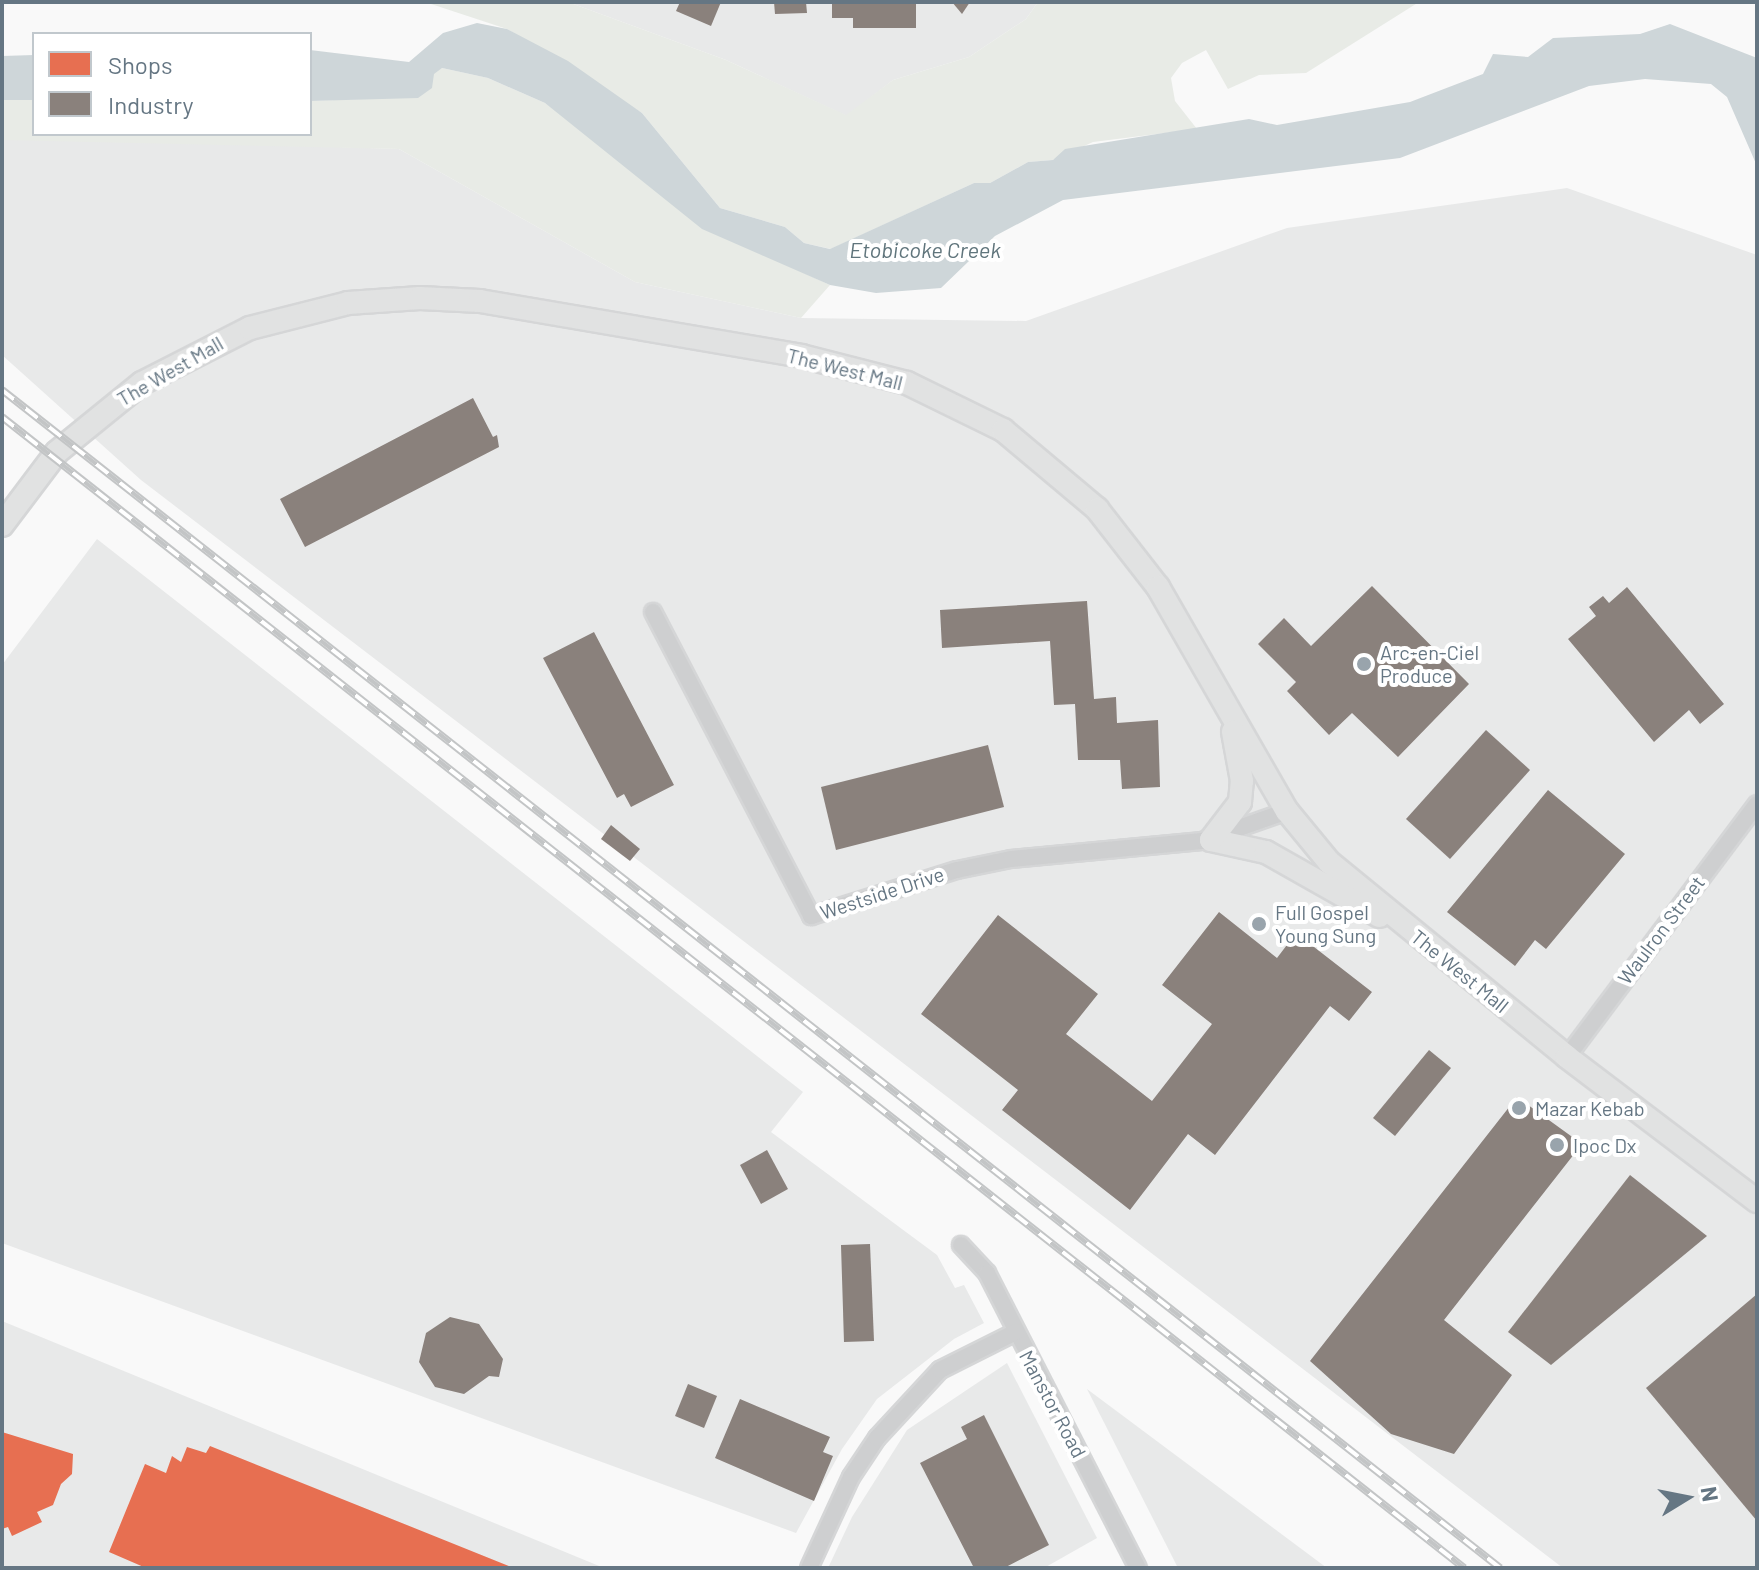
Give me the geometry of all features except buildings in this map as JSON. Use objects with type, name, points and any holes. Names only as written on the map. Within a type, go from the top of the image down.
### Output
[{"type":"main road","name":"The West Mall","points":[[2,525],[57,452],[101,413],[186,357],[250,328],[386,299],[465,300],[534,309],[857,368],[949,400],[1003,430],[1097,509],[1136,554],[1287,811],[1329,862],[1567,1057],[1757,1201]]},
{"type":"main road","points":[[1231,720],[1242,781],[1240,802],[1211,840],[1266,852],[1331,893],[1408,929]]},
{"type":"street","name":"Westside Drive","points":[[653,612],[811,916],[911,880],[998,861],[1211,840],[1287,811]]},
{"type":"street","name":"Waulron Street","points":[[1567,1057],[1757,804]]},
{"type":"street","name":"Manstor Road","points":[[961,1245],[987,1273],[1138,1568]]},
{"type":"street","points":[[809,1568],[837,1503],[877,1438],[940,1370],[1016,1332]]},
{"type":"shaded area","points":[[425,2],[568,2],[726,60],[846,115],[893,80],[969,57],[1026,19],[1038,2],[1419,2],[1306,73],[1259,75],[1228,89],[1206,50],[1182,63],[1171,78],[1175,101],[1197,129],[1093,142],[1053,160],[1028,162],[990,183],[974,183],[831,249],[804,243],[785,227],[720,208],[642,113],[507,29]]},
{"type":"shaded area","points":[[568,2],[1038,2],[1026,19],[969,57],[893,80],[847,116],[726,60]]},
{"type":"shaded area","points":[[442,68],[488,78],[545,103],[782,263],[830,285],[801,318],[635,282],[399,149],[2,140],[2,100],[32,100],[32,136],[312,136],[312,101],[360,99]]},
{"type":"shaded area","points":[[8,136],[399,149],[635,282],[801,318],[1026,321],[1287,228],[1567,188],[1757,255],[1757,1568],[1563,1568],[141,480],[2,355],[2,140]]},
{"type":"shaded area","points":[[97,539],[803,1092],[771,1132],[937,1255],[955,1288],[964,1285],[984,1323],[954,1339],[877,1399],[842,1449],[796,1533],[2,1243],[2,665]]},
{"type":"shaded area","points":[[2,1321],[604,1568],[2,1568]]},
{"type":"shaded area","points":[[1007,1363],[1097,1538],[1044,1568],[828,1568],[852,1517],[907,1430]]},
{"type":"shaded area","points":[[1087,1389],[1327,1568],[1178,1568]]},
{"type":"water","name":"Etobicoke Creek","points":[[477,23],[507,29],[568,61],[642,113],[720,208],[785,227],[804,243],[830,249],[974,183],[990,183],[1028,162],[1053,160],[1065,149],[1249,119],[1277,125],[1410,102],[1483,74],[1493,54],[1528,57],[1553,38],[1640,34],[1670,24],[1757,58],[1757,166],[1727,97],[1711,84],[1645,79],[1589,86],[1400,158],[1063,200],[995,236],[941,288],[876,293],[830,285],[702,229],[545,103],[488,78],[442,68],[434,74],[432,88],[418,98],[312,101],[312,50],[409,62],[443,33]]},
{"type":"water","points":[[32,55],[32,100],[2,100],[2,56]]},
{"type":"railway","points":[[2,390],[1500,1568]]},
{"type":"railway","points":[[2,417],[1464,1568]]},
{"type":"place","name":"Arc-en-Ciel Produce","points":[[1364,664]]},
{"type":"place","name":"Full Gospel Young Sung","points":[[1259,924]]},
{"type":"place","name":"Mazar Kebab","points":[[1519,1108]]},
{"type":"place","name":"Ipoc Dx","points":[[1557,1145]]}]
